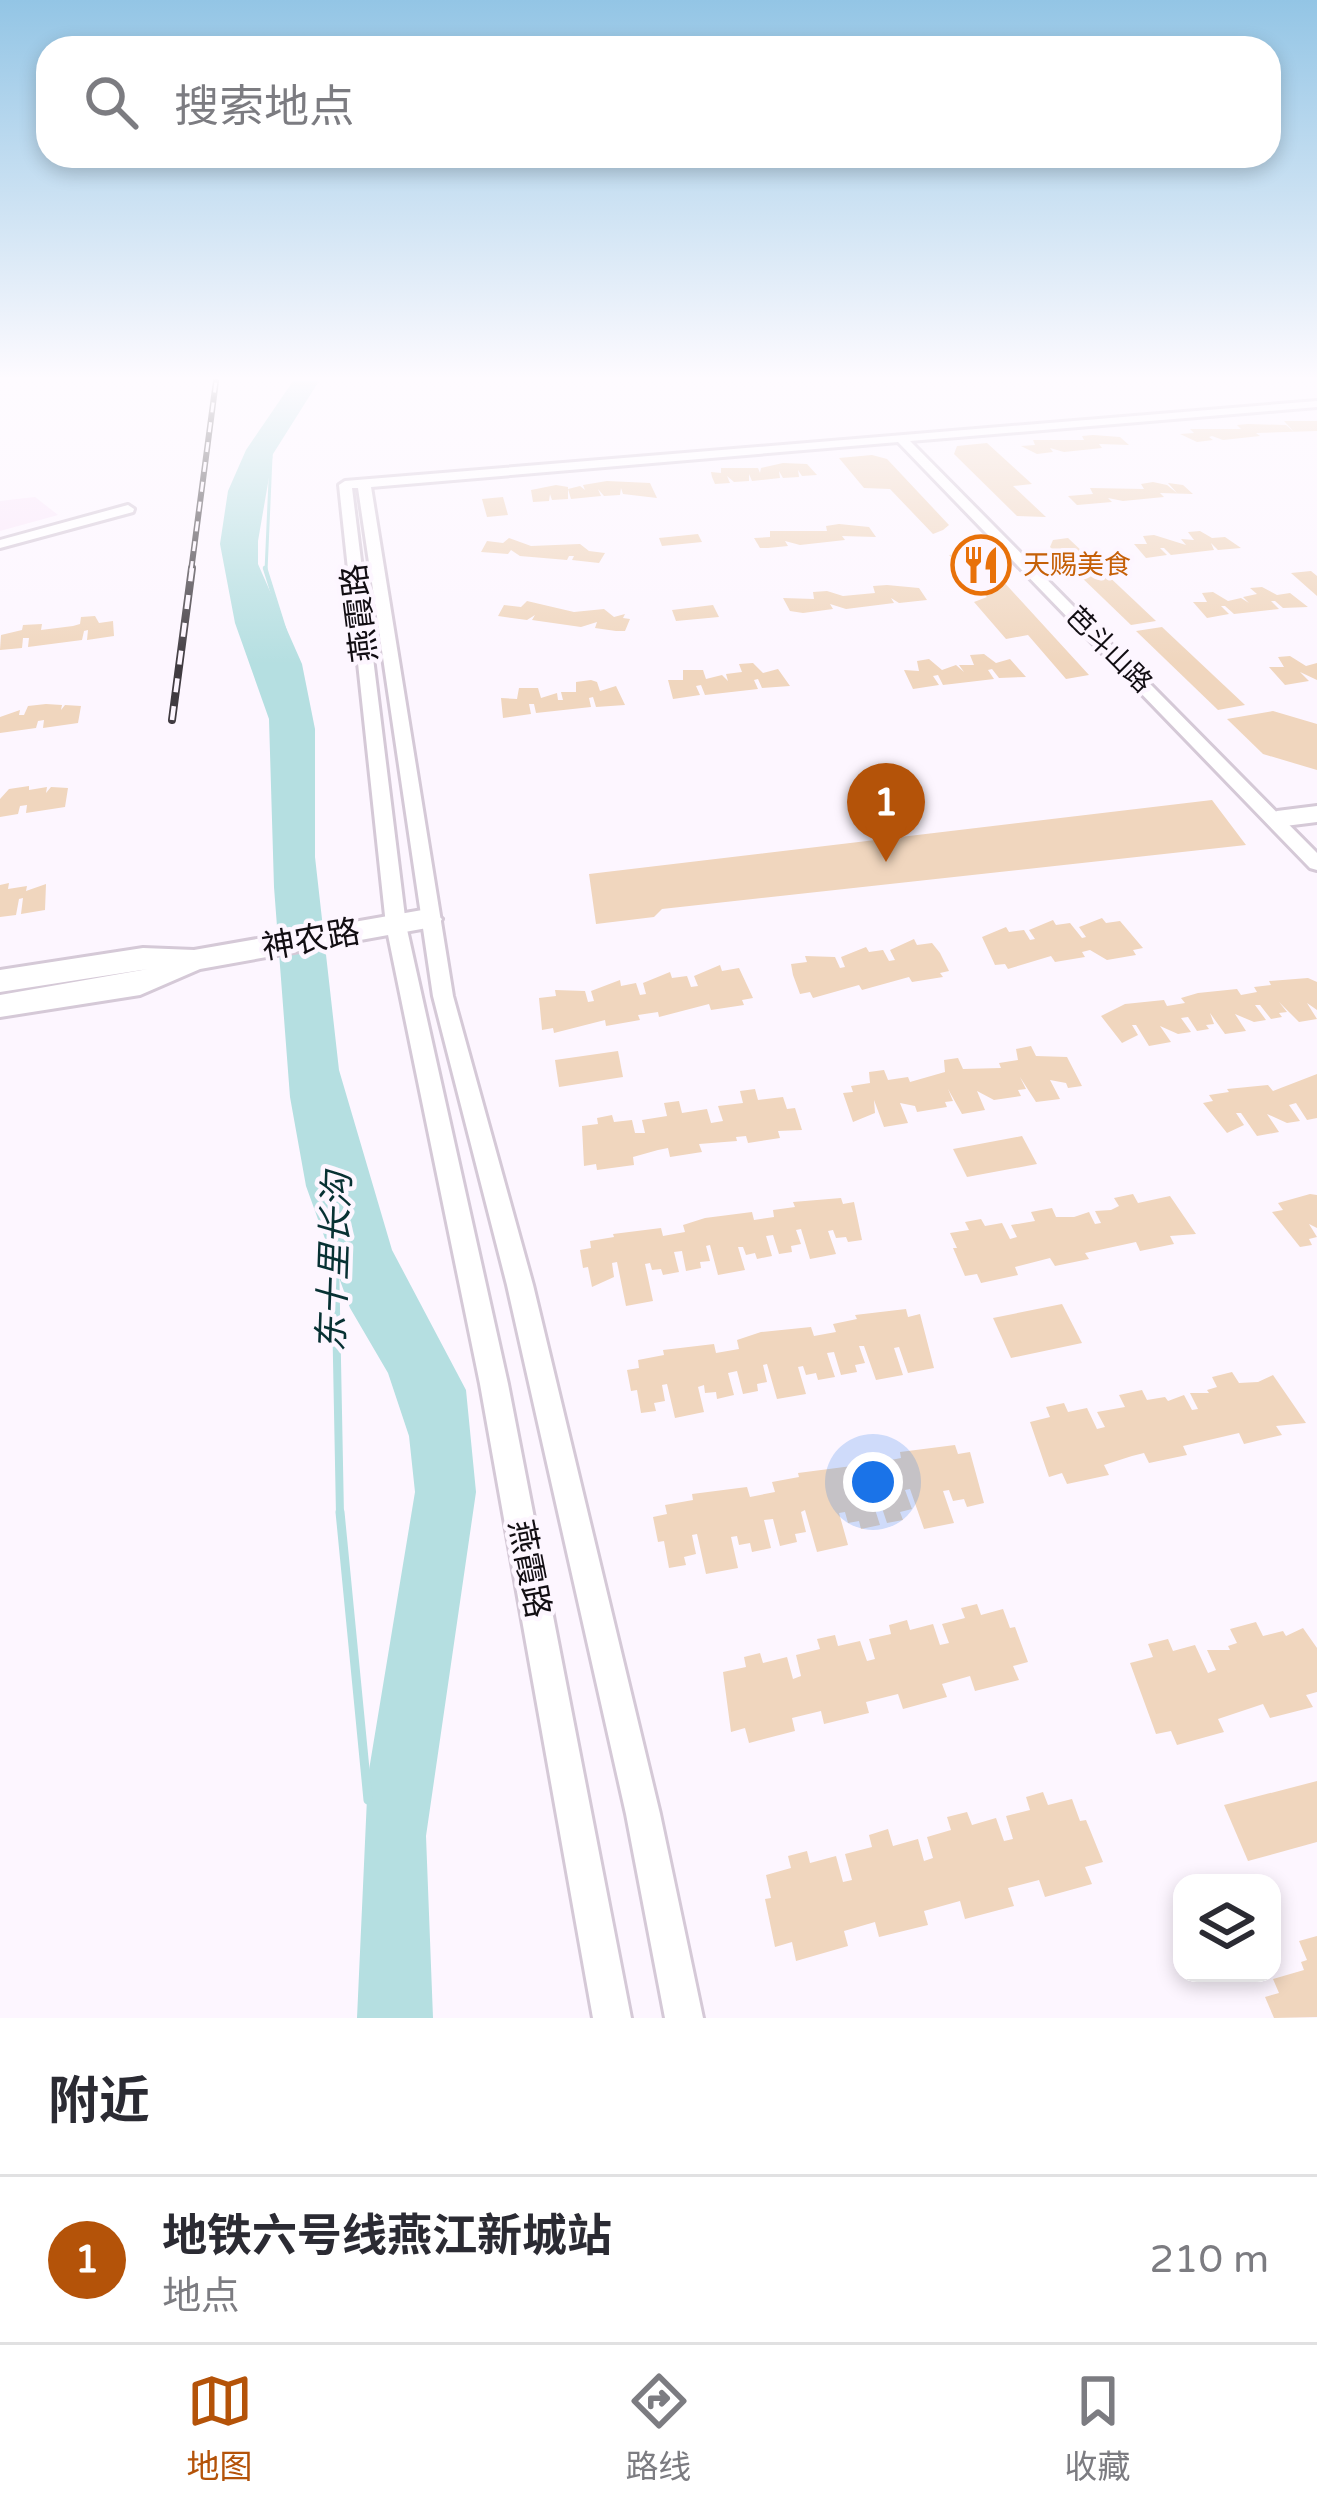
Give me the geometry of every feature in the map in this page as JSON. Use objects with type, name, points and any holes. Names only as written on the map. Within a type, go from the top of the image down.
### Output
[{"type":"street","points":[[364,484],[464,475]]},
{"type":"street","name":"芭斗山路","points":[[937,475],[1317,864]]},
{"type":"street","name":"燕霞路","points":[[612,2018],[494,1384],[396,925],[345,485],[364,484],[443,996],[526,1308],[643,1814],[684,2018]]},
{"type":"street","points":[[0,544],[128,509]]},
{"type":"street","points":[[1277,819],[1317,814]]},
{"type":"street","name":"神农路","points":[[0,981],[143,958],[194,961],[428,919]]},
{"type":"street","name":"神农路","points":[[0,1006],[140,984],[194,961]]},
{"type":"shaded area","points":[[35,497],[58,515],[0,531],[0,501]]},
{"type":"water","points":[[235,475],[269,475],[258,564],[302,664],[315,729],[315,857],[339,1070],[392,1250],[466,1390],[476,1492],[426,1836],[433,2018],[357,2018],[368,1776],[415,1492],[409,1436],[388,1373],[350,1308],[306,1186],[290,1097],[274,887],[269,719],[235,623],[220,544]]},
{"type":"building","points":[[712,475],[749,475],[749,481],[734,482],[727,476],[730,483],[715,484]]},
{"type":"building","points":[[750,475],[780,475],[780,478],[752,481]]},
{"type":"building","points":[[853,475],[902,475],[949,525],[933,534],[890,489],[864,488]]},
{"type":"building","points":[[976,475],[1022,475],[1032,484],[1013,486],[1046,517],[1017,516]]},
{"type":"building","points":[[1153,482],[1177,493],[1168,483],[1183,485],[1193,494],[1160,493],[1164,497],[1108,498],[1112,502],[1077,505],[1068,496],[1093,494],[1090,488],[1144,489],[1141,484]]},
{"type":"building","points":[[650,483],[657,498],[623,494],[621,488],[620,495],[604,496],[598,489],[601,496],[571,499],[568,489],[580,486],[585,490],[583,485]]},
{"type":"building","points":[[568,487],[568,499],[552,500],[550,494],[549,501],[533,502],[531,490]]},
{"type":"building","points":[[503,497],[508,515],[487,517],[482,499]]},
{"type":"building","points":[[826,526],[869,527],[876,537],[842,536],[845,540],[800,545],[785,541],[788,546],[768,548],[760,548],[754,538],[770,537],[770,531],[827,531]]},
{"type":"building","points":[[1200,531],[1212,538],[1225,537],[1241,548],[1218,550],[1211,543],[1214,550],[1171,555],[1160,548],[1167,555],[1146,558],[1134,544],[1147,544],[1143,536],[1154,535],[1186,545],[1181,539],[1194,540],[1188,532]]},
{"type":"building","points":[[698,534],[702,542],[662,546],[659,538]]},
{"type":"building","points":[[509,538],[531,546],[580,544],[605,553],[599,563],[572,560],[574,556],[567,560],[520,556],[511,550],[508,554],[481,552],[487,541],[503,543]]},
{"type":"building","points":[[1068,538],[1156,621],[1131,625],[1050,547],[1053,540]]},
{"type":"building","points":[[949,555],[981,557],[1089,675],[1066,679],[1028,635],[1006,639],[974,602],[987,597]]},
{"type":"building","points":[[1311,571],[1317,576],[1317,596],[1291,573]]},
{"type":"building","points":[[873,586],[919,588],[927,600],[899,603],[891,598],[894,603],[846,609],[830,604],[833,609],[803,613],[790,611],[783,598],[814,599],[813,592],[827,591],[843,596],[875,593]]},
{"type":"building","points":[[1262,587],[1277,595],[1290,593],[1308,607],[1283,608],[1271,601],[1279,609],[1234,614],[1221,606],[1229,614],[1207,618],[1193,602],[1207,602],[1202,593],[1213,592],[1228,601],[1241,598],[1249,603],[1243,597],[1257,594],[1250,588]]},
{"type":"building","points":[[527,601],[574,612],[604,609],[614,617],[625,614],[623,618],[630,619],[625,631],[616,631],[595,628],[597,622],[581,627],[532,620],[535,615],[527,620],[498,616],[504,605],[521,607]]},
{"type":"building","points":[[713,605],[719,617],[676,621],[672,610]]},
{"type":"building","points":[[95,616],[99,623],[113,621],[114,636],[87,640],[88,630],[82,640],[28,647],[29,638],[23,638],[22,648],[0,650],[1,635],[22,630],[23,625],[42,624],[41,630],[73,626],[80,624],[81,617]]},
{"type":"building","points":[[1162,627],[1245,705],[1218,710],[1136,631]]},
{"type":"building","points":[[984,654],[996,663],[1010,659],[1026,677],[999,678],[992,669],[988,670],[994,679],[943,685],[938,675],[933,676],[939,685],[913,689],[904,670],[919,671],[917,661],[929,659],[942,670],[956,665],[964,672],[959,665],[974,665],[970,655]]},
{"type":"building","points":[[1290,656],[1306,666],[1317,663],[1317,680],[1300,672],[1309,681],[1285,685],[1269,667],[1284,667],[1278,657]]},
{"type":"building","points":[[753,663],[763,673],[778,669],[790,686],[762,688],[758,679],[754,680],[758,689],[705,695],[701,685],[696,686],[700,695],[673,699],[668,680],[683,680],[683,670],[703,670],[706,679],[722,675],[728,681],[726,674],[742,672],[739,664]]},
{"type":"building","points":[[591,680],[600,691],[616,686],[625,705],[596,707],[593,697],[589,698],[591,707],[536,713],[534,704],[529,704],[531,714],[503,718],[501,698],[517,699],[519,688],[538,688],[541,698],[557,693],[558,700],[563,700],[561,692],[576,692],[576,682]]},
{"type":"building","points":[[62,705],[61,710],[65,705],[81,706],[78,723],[43,728],[44,720],[36,728],[0,733],[0,717],[20,710],[19,715],[24,715],[28,706]]},
{"type":"building","points":[[1273,711],[1317,724],[1317,770],[1263,754],[1227,719]]},
{"type":"building","points":[[29,786],[29,790],[47,787],[46,793],[51,787],[68,788],[65,807],[26,813],[27,805],[20,806],[18,814],[0,817],[0,799],[9,789]]},
{"type":"building","points":[[1212,800],[1246,845],[662,909],[654,917],[596,924],[589,874]]},
{"type":"building","points":[[9,883],[8,889],[27,886],[26,891],[46,884],[45,910],[21,914],[23,898],[16,915],[0,917],[0,885]]},
{"type":"building","points":[[1102,918],[1106,923],[1120,921],[1143,948],[1133,950],[1136,955],[1107,960],[1090,950],[1082,952],[1085,957],[1055,962],[1051,956],[1008,969],[1005,964],[995,965],[982,937],[1006,927],[1009,932],[1024,930],[1030,940],[1035,939],[1029,930],[1053,920],[1056,925],[1070,923],[1082,938],[1086,937],[1079,927]]},
{"type":"building","points":[[914,939],[917,945],[932,943],[940,953],[949,971],[940,973],[943,977],[912,982],[909,977],[862,990],[859,985],[813,998],[810,992],[800,994],[791,964],[807,962],[805,956],[835,957],[840,968],[845,967],[841,957],[866,947],[869,952],[883,950],[889,961],[895,960],[890,950]]},
{"type":"building","points":[[720,965],[722,971],[739,968],[753,998],[742,1000],[744,1005],[711,1010],[709,1004],[659,1017],[658,1012],[638,1015],[640,1020],[606,1026],[605,1020],[554,1033],[553,1028],[542,1030],[539,998],[556,996],[555,990],[585,991],[588,1002],[594,1001],[591,991],[620,980],[621,986],[636,983],[640,995],[646,994],[643,983],[670,972],[672,978],[687,976],[691,987],[698,986],[694,976]]},
{"type":"building","points":[[1308,978],[1317,982],[1317,1010],[1307,1003],[1317,1019],[1299,1022],[1279,1002],[1287,1012],[1271,1019],[1255,1005],[1266,1020],[1254,1022],[1235,1014],[1246,1031],[1225,1034],[1210,1013],[1214,1024],[1206,1025],[1209,1029],[1197,1031],[1188,1017],[1181,1018],[1191,1032],[1178,1034],[1160,1026],[1171,1042],[1149,1046],[1136,1025],[1132,1025],[1138,1035],[1122,1043],[1101,1016],[1125,1004],[1164,1000],[1167,1006],[1185,1003],[1181,998],[1198,993],[1237,989],[1241,995],[1271,985],[1269,981]]},
{"type":"building","points":[[1031,1046],[1036,1056],[1067,1057],[1082,1086],[1068,1088],[1066,1083],[1050,1080],[1060,1099],[1036,1102],[1020,1077],[1026,1089],[1018,1090],[1021,1096],[994,1100],[977,1091],[985,1110],[962,1114],[948,1089],[953,1101],[945,1102],[947,1107],[917,1112],[915,1106],[900,1103],[908,1123],[884,1127],[874,1100],[875,1113],[853,1122],[843,1093],[853,1092],[851,1086],[870,1083],[869,1072],[884,1070],[888,1080],[908,1077],[910,1082],[945,1072],[944,1060],[958,1058],[963,1069],[1001,1068],[999,1063],[1018,1060],[1016,1049]]},
{"type":"building","points":[[618,1051],[623,1077],[559,1087],[555,1060]]},
{"type":"building","points":[[1317,1074],[1317,1118],[1307,1120],[1296,1103],[1289,1105],[1300,1121],[1287,1123],[1267,1114],[1279,1132],[1257,1136],[1241,1113],[1236,1113],[1244,1125],[1227,1133],[1203,1103],[1213,1101],[1209,1095],[1229,1092],[1227,1089],[1268,1085],[1273,1091]]},
{"type":"building","points":[[755,1089],[758,1100],[783,1097],[787,1109],[795,1108],[802,1130],[778,1131],[780,1138],[748,1143],[746,1136],[699,1144],[702,1152],[670,1157],[668,1148],[658,1150],[633,1157],[634,1165],[597,1170],[596,1164],[584,1166],[582,1126],[598,1124],[597,1118],[612,1115],[614,1122],[632,1120],[635,1133],[645,1133],[642,1120],[667,1116],[664,1103],[679,1101],[682,1113],[707,1109],[711,1123],[723,1121],[718,1106],[743,1103],[740,1091]]},
{"type":"building","points":[[1022,1136],[1037,1164],[967,1177],[953,1149]]},
{"type":"building","points":[[1133,1194],[1138,1203],[1170,1196],[1196,1234],[1170,1236],[1174,1244],[1140,1251],[1136,1242],[1085,1253],[1089,1259],[1055,1266],[1050,1258],[1015,1267],[1018,1275],[981,1283],[977,1274],[965,1276],[953,1248],[957,1248],[950,1233],[969,1230],[965,1222],[1002,1223],[1010,1239],[1017,1237],[1011,1225],[1035,1221],[1031,1212],[1052,1208],[1056,1217],[1074,1217],[1089,1212],[1095,1224],[1101,1223],[1095,1211],[1111,1210],[1119,1206],[1114,1198]]},
{"type":"building","points":[[1317,1195],[1317,1228],[1309,1224],[1317,1237],[1309,1239],[1312,1245],[1300,1247],[1272,1212],[1283,1210],[1278,1203]]},
{"type":"building","points":[[841,1198],[843,1204],[854,1202],[862,1240],[848,1242],[828,1231],[836,1254],[810,1259],[801,1229],[796,1230],[801,1244],[791,1246],[792,1252],[779,1254],[773,1235],[766,1236],[772,1256],[757,1259],[755,1253],[746,1255],[738,1247],[745,1270],[718,1275],[710,1245],[706,1246],[710,1261],[686,1271],[682,1251],[674,1252],[679,1272],[663,1275],[661,1269],[652,1270],[650,1263],[645,1264],[653,1301],[626,1306],[617,1262],[612,1263],[614,1277],[592,1287],[588,1267],[583,1268],[580,1250],[591,1248],[590,1241],[613,1234],[661,1228],[663,1236],[685,1232],[683,1225],[705,1218],[752,1212],[754,1220],[774,1217],[773,1210],[795,1207],[793,1202]]},
{"type":"building","points":[[1062,1304],[1082,1343],[1011,1358],[993,1318]]},
{"type":"building","points":[[906,1309],[908,1317],[920,1314],[934,1368],[908,1373],[899,1347],[894,1348],[903,1375],[876,1380],[864,1346],[859,1346],[865,1363],[855,1365],[857,1372],[841,1375],[834,1352],[827,1353],[835,1377],[818,1380],[816,1373],[806,1375],[803,1366],[798,1367],[806,1394],[777,1399],[767,1364],[763,1365],[767,1382],[757,1384],[758,1391],[743,1394],[737,1371],[728,1373],[734,1395],[717,1399],[716,1392],[705,1393],[704,1385],[698,1387],[704,1412],[675,1418],[667,1384],[662,1385],[665,1401],[654,1403],[656,1411],[641,1413],[637,1390],[631,1391],[627,1370],[639,1368],[638,1360],[664,1355],[663,1350],[714,1344],[716,1353],[739,1349],[737,1340],[761,1332],[811,1327],[814,1336],[836,1332],[833,1324],[857,1319],[855,1315]]},
{"type":"building","points":[[1232,1372],[1239,1383],[1273,1375],[1306,1423],[1276,1426],[1282,1435],[1244,1444],[1239,1433],[1183,1446],[1187,1455],[1149,1463],[1144,1453],[1132,1456],[1104,1465],[1109,1475],[1067,1484],[1062,1473],[1049,1477],[1030,1422],[1050,1417],[1046,1407],[1064,1403],[1068,1412],[1087,1408],[1097,1429],[1105,1427],[1097,1412],[1125,1407],[1119,1395],[1142,1390],[1147,1400],[1165,1397],[1168,1401],[1184,1395],[1192,1410],[1198,1409],[1190,1393],[1209,1393],[1217,1387],[1212,1377]]},
{"type":"building","points":[[955,1445],[958,1454],[970,1452],[984,1503],[967,1507],[964,1499],[953,1501],[949,1490],[943,1491],[954,1523],[924,1529],[910,1489],[905,1490],[912,1509],[900,1512],[903,1520],[887,1523],[878,1496],[871,1497],[880,1525],[861,1529],[859,1521],[848,1523],[845,1512],[839,1513],[848,1545],[817,1552],[805,1510],[801,1512],[806,1532],[795,1534],[797,1542],[780,1546],[773,1519],[764,1520],[771,1548],[752,1552],[750,1543],[739,1545],[737,1536],[731,1537],[738,1568],[706,1574],[697,1534],[692,1535],[696,1554],[684,1557],[686,1565],[669,1568],[664,1541],[658,1542],[653,1517],[667,1514],[665,1505],[693,1500],[692,1494],[747,1487],[750,1497],[775,1492],[772,1482],[799,1477],[798,1473],[852,1466],[855,1477],[879,1472],[876,1463],[901,1458],[900,1452]]},
{"type":"building","points":[[977,1604],[981,1615],[1003,1609],[1010,1628],[1015,1627],[1028,1662],[1013,1666],[1019,1680],[975,1691],[970,1676],[942,1684],[947,1697],[903,1709],[898,1694],[866,1702],[869,1713],[824,1724],[821,1711],[792,1718],[795,1731],[749,1743],[745,1728],[731,1732],[723,1672],[746,1667],[744,1657],[760,1653],[763,1663],[787,1657],[793,1679],[801,1676],[796,1655],[820,1649],[817,1639],[835,1635],[838,1646],[860,1641],[867,1661],[875,1659],[869,1639],[891,1634],[889,1625],[907,1620],[910,1630],[933,1624],[940,1645],[949,1643],[942,1624],[965,1618],[961,1608]]},
{"type":"building","points":[[1256,1622],[1263,1636],[1283,1631],[1286,1636],[1303,1628],[1317,1648],[1317,1692],[1306,1695],[1313,1707],[1270,1718],[1263,1704],[1218,1719],[1224,1732],[1177,1745],[1171,1731],[1156,1734],[1130,1663],[1153,1657],[1148,1644],[1168,1639],[1173,1651],[1195,1645],[1208,1673],[1216,1670],[1207,1650],[1230,1650],[1228,1646],[1237,1643],[1230,1629]]},
{"type":"building","points":[[1317,1781],[1317,1842],[1248,1861],[1224,1805]]},
{"type":"building","points":[[1043,1792],[1048,1805],[1072,1799],[1080,1821],[1086,1820],[1103,1862],[1085,1867],[1092,1884],[1045,1897],[1039,1880],[1008,1888],[1014,1906],[965,1919],[960,1901],[924,1911],[928,1925],[879,1937],[875,1922],[844,1931],[848,1946],[796,1961],[792,1942],[775,1947],[765,1899],[771,1898],[766,1875],[791,1868],[788,1856],[807,1851],[810,1863],[836,1856],[843,1882],[852,1880],[845,1854],[872,1847],[869,1835],[888,1829],[893,1846],[918,1839],[924,1861],[933,1858],[927,1837],[951,1830],[947,1817],[967,1812],[972,1825],[996,1818],[1004,1841],[1013,1839],[1006,1816],[1030,1810],[1026,1797]]},
{"type":"building","points":[[1317,1936],[1317,2017],[1274,2018],[1265,1997],[1279,1993],[1274,1982],[1281,1982],[1281,1977],[1304,1970],[1301,1962],[1307,1960],[1299,1941]]},
{"type":"waterway","name":"东十里长沟","points":[[266,571],[270,475]]},
{"type":"waterway","name":"东十里长沟","points":[[265,568],[285,632]]},
{"type":"waterway","points":[[335,1257],[340,1515]]},
{"type":"waterway","name":"东十里长沟","points":[[340,1512],[368,1800]]},
{"type":"railway","points":[[191,571],[204,475]]},
{"type":"railway","points":[[172,720],[192,568]]},
{"type":"place","name":"天赐美食","points":[[981,565]]},
{"type":"place","name":"地铁六号线燕江新城站","points":[[886,862]]}]
